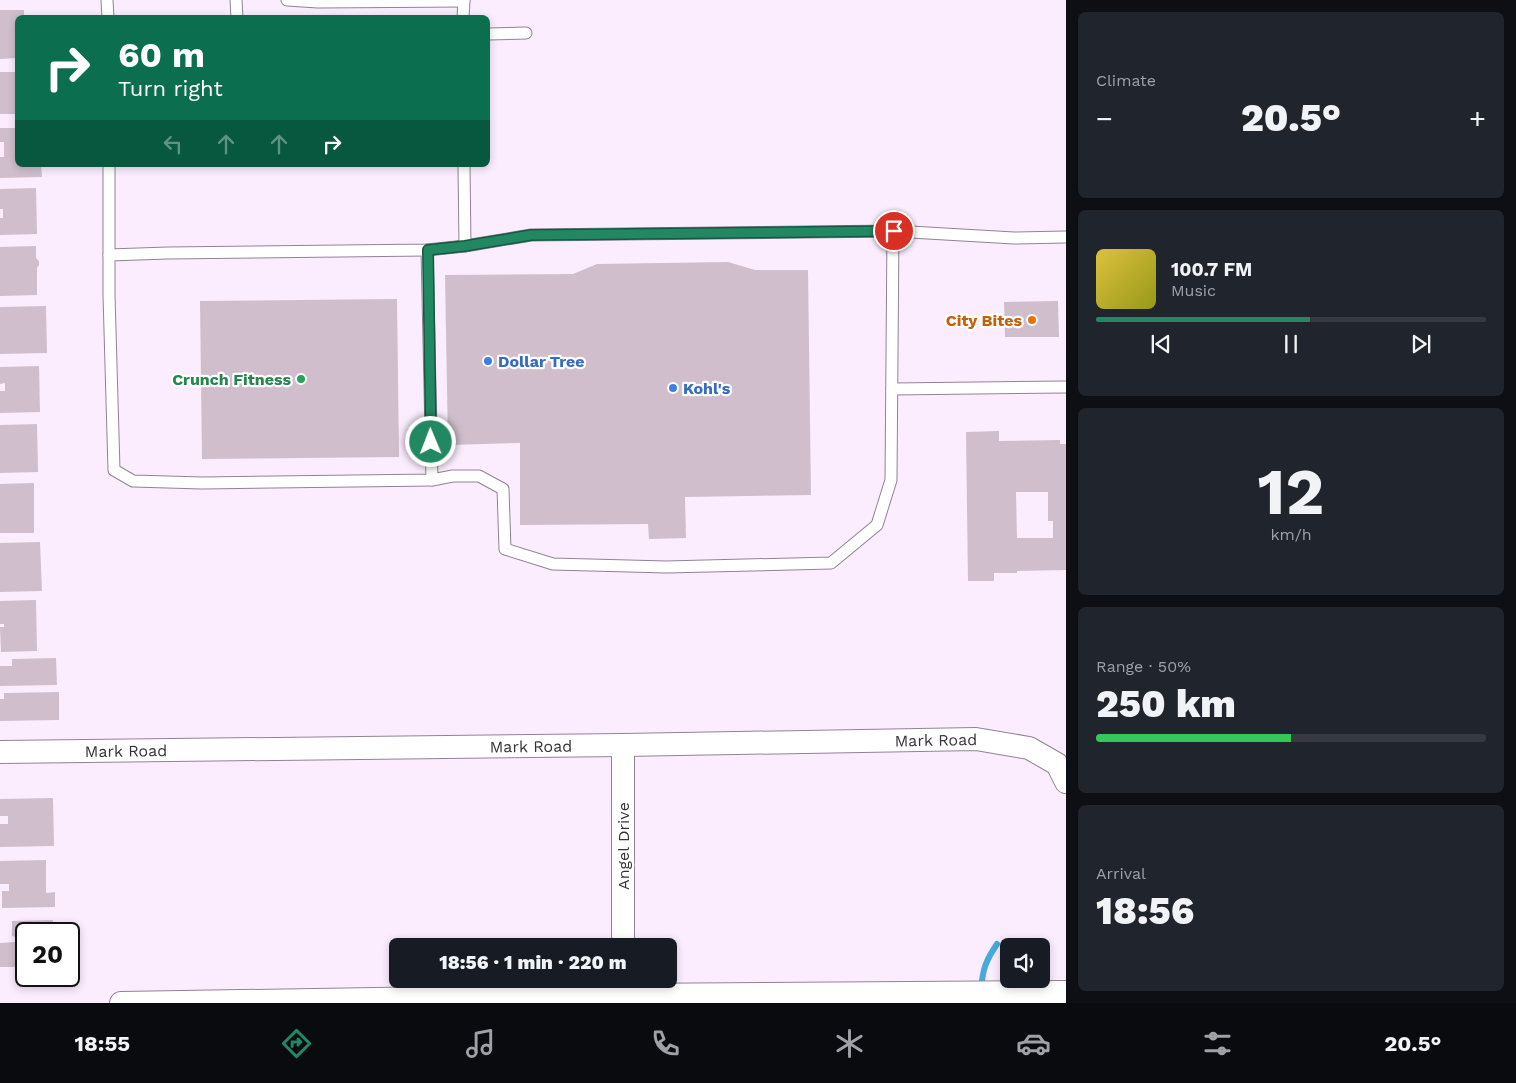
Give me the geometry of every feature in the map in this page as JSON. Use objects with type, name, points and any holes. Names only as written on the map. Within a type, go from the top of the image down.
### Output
[{"type":"street","name":"Mark Road","points":[[0,752],[976,739],[1029,748],[1062,773]]},
{"type":"street","name":"Angel Drive","points":[[623,745],[623,938]]},
{"type":"street","points":[[122,1003],[237,1002],[597,988]]},
{"type":"street","points":[[677,988],[1066,992]]},
{"type":"lane","points":[[107,0],[108,15]]},
{"type":"lane","points":[[236,0],[237,15]]},
{"type":"lane","points":[[286,0],[318,2],[464,0],[464,15]]},
{"type":"lane","points":[[490,34],[526,33]]},
{"type":"lane","points":[[109,167],[108,295],[114,470],[133,481],[202,483],[432,480],[452,476],[479,476],[503,489],[505,549],[553,564],[666,568],[830,563],[877,525],[891,480],[894,231]]},
{"type":"lane","points":[[464,167],[465,246]]},
{"type":"lane","points":[[109,255],[428,250],[531,235],[894,231],[1014,238],[1066,237]]},
{"type":"lane","points":[[428,250],[432,480]]},
{"type":"lane","points":[[892,389],[1066,388]]},
{"type":"building","points":[[0,10],[24,10],[24,15],[15,15],[15,58],[0,59]]},
{"type":"building","points":[[0,72],[15,72],[15,114],[0,114]]},
{"type":"building","points":[[0,128],[15,128],[15,167],[41,167],[42,177],[0,178],[0,157],[4,157],[4,142],[0,142]]},
{"type":"building","points":[[36,188],[37,234],[0,235],[0,218],[3,218],[3,209],[0,209],[0,189]]},
{"type":"building","points":[[36,246],[36,258],[39,261],[37,268],[37,295],[0,296],[0,247]]},
{"type":"building","points":[[728,262],[755,270],[808,270],[811,495],[685,497],[686,538],[649,539],[648,524],[520,525],[520,443],[448,445],[445,275],[573,274],[597,264]]},
{"type":"building","points":[[397,299],[399,457],[202,459],[200,301]]},
{"type":"building","points":[[1058,301],[1059,337],[1005,337],[1004,302]]},
{"type":"building","points":[[46,306],[47,353],[0,354],[0,307]]},
{"type":"building","points":[[39,366],[40,412],[0,413],[0,391],[5,391],[5,383],[0,384],[0,367]]},
{"type":"building","points":[[37,424],[38,472],[0,473],[0,425]]},
{"type":"building","points":[[999,431],[999,441],[1060,440],[1060,444],[1066,444],[1066,570],[994,573],[994,581],[968,581],[966,432]],"holes":[[[1016,492],[1048,492],[1048,521],[1053,521],[1053,538],[1017,538]]]},
{"type":"building","points":[[34,483],[34,533],[0,533],[0,484]]},
{"type":"building","points":[[40,542],[42,591],[0,592],[0,543]]},
{"type":"building","points":[[36,600],[37,651],[1,652],[0,627],[4,627],[4,624],[0,624],[0,601]]},
{"type":"building","points":[[56,658],[57,685],[0,686],[0,666],[12,666],[12,659]]},
{"type":"building","points":[[59,692],[59,720],[0,721],[0,699],[4,699],[4,693]]},
{"type":"building","points":[[53,798],[54,846],[0,847],[0,824],[8,824],[8,816],[0,816],[0,799]]},
{"type":"building","points":[[46,860],[46,893],[55,892],[55,907],[2,908],[2,891],[9,891],[9,884],[0,884],[0,861]]},
{"type":"building","points":[[53,920],[53,922],[15,922],[15,937],[12,936],[12,921]]},
{"type":"building","points":[[15,942],[15,967],[0,967],[0,943]]},
{"type":"waterway","points":[[981,989],[985,966],[997,944]]},
{"type":"place","name":"City Bites","points":[[1032,320]]},
{"type":"place","name":"Dollar Tree","points":[[488,361]]},
{"type":"place","name":"Crunch Fitness","points":[[301,379]]},
{"type":"place","name":"Kohl's","points":[[673,388]]},
{"type":"route","points":[[431,442],[428,250],[531,235],[894,231]]}]
